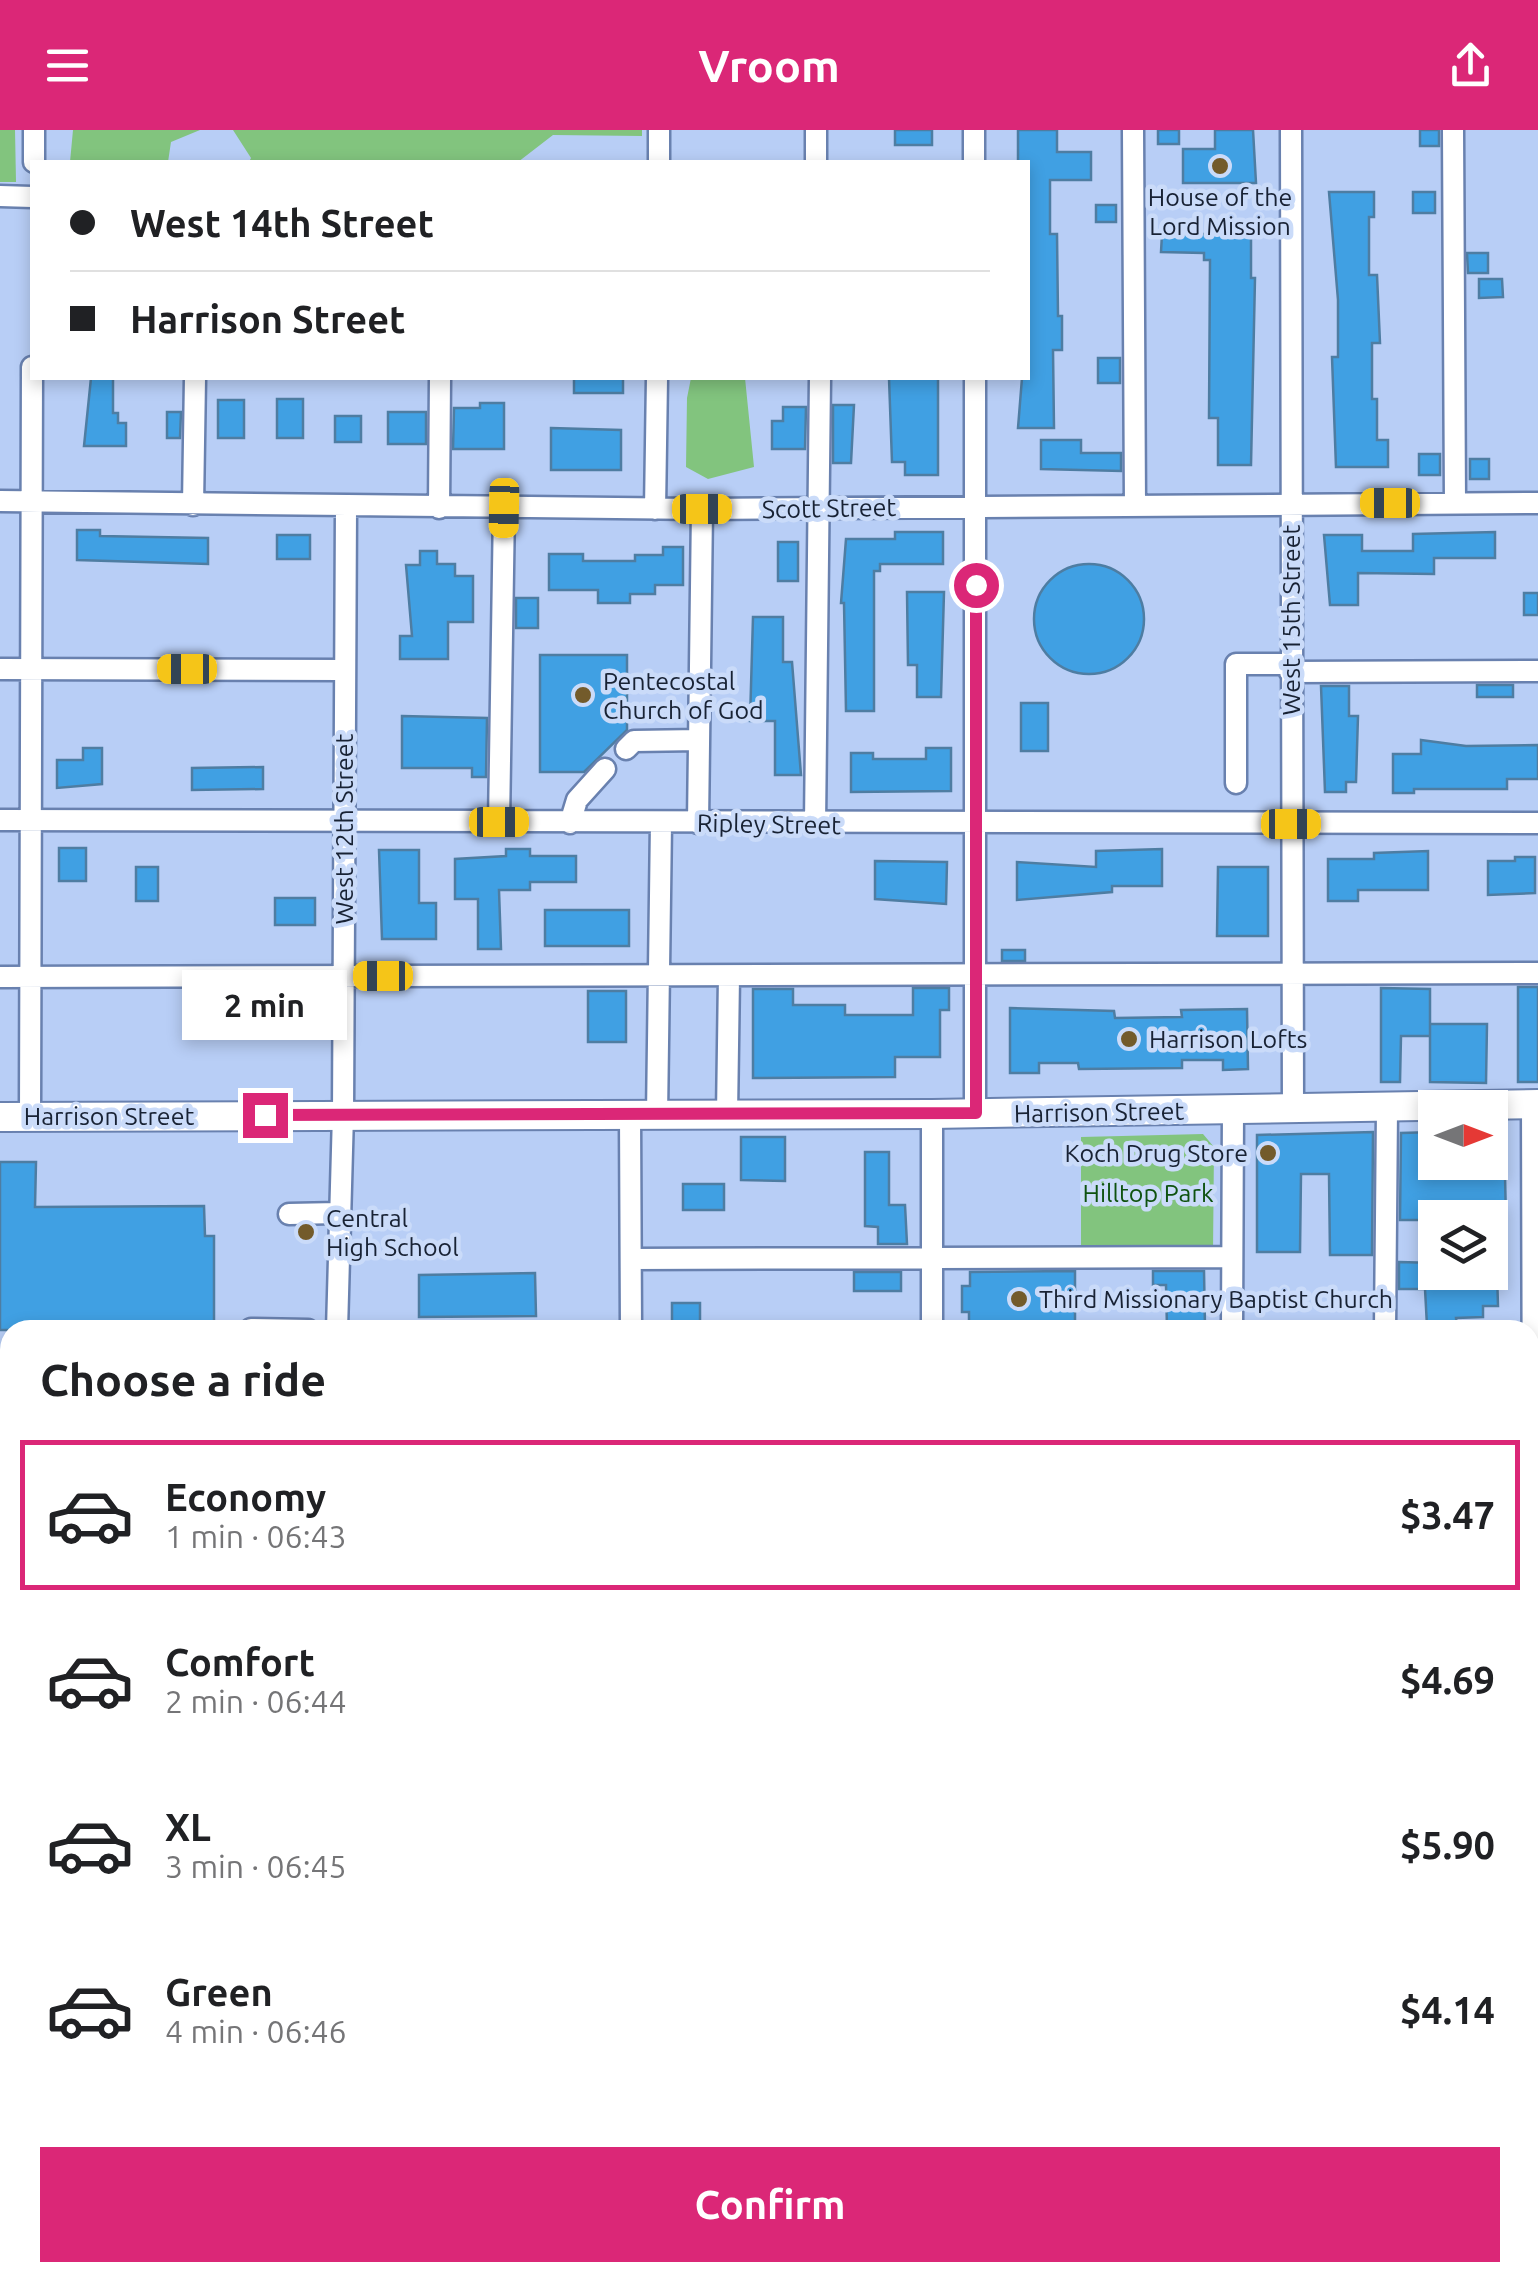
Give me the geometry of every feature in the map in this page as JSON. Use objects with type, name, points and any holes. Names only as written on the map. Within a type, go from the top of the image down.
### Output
[{"type":"highway","name":"Harrison Street","points":[[0,1117],[932,1114],[1535,1104]]},
{"type":"street","points":[[34,130],[34,160]]},
{"type":"street","points":[[659,130],[659,160]]},
{"type":"street","points":[[816,130],[816,160]]},
{"type":"street","points":[[974,130],[974,160]]},
{"type":"street","points":[[1133,130],[1135,504]]},
{"type":"street","name":"West 15th Street","points":[[1291,130],[1293,1110]]},
{"type":"street","points":[[1452,130],[1455,503]]},
{"type":"street","points":[[0,196],[30,196]]},
{"type":"street","points":[[30,1117],[32,380]]},
{"type":"street","points":[[193,505],[194,380]]},
{"type":"street","points":[[438,508],[440,380]]},
{"type":"street","points":[[655,509],[657,380]]},
{"type":"street","points":[[815,824],[820,380]]},
{"type":"street","points":[[975,380],[976,1113]]},
{"type":"street","name":"Scott Street","points":[[0,500],[346,508],[655,509],[1538,503]]},
{"type":"street","name":"West 12th Street","points":[[337,1320],[344,1114],[346,508]]},
{"type":"street","points":[[499,822],[504,508]]},
{"type":"street","points":[[698,822],[702,509]]},
{"type":"street","points":[[1236,783],[1236,664],[1538,670]]},
{"type":"street","points":[[0,668],[344,670]]},
{"type":"street","points":[[626,748],[634,740],[699,740]]},
{"type":"street","points":[[570,823],[576,800],[605,769]]},
{"type":"street","name":"Ripley Street","points":[[0,820],[976,825],[1538,823]]},
{"type":"street","points":[[631,1320],[631,1259],[660,976],[661,823]]},
{"type":"street","points":[[0,977],[1538,973]]},
{"type":"street","points":[[728,1115],[729,976]]},
{"type":"street","points":[[1534,1320],[1535,1104]]},
{"type":"street","points":[[1385,1320],[1387,1109]]},
{"type":"street","points":[[1232,1320],[1233,1110]]},
{"type":"street","points":[[932,1114],[932,1320]]},
{"type":"street","points":[[289,1214],[338,1213]]},
{"type":"street","points":[[631,1259],[1232,1257]]},
{"type":"green space","points":[[0,130],[15,130],[16,182],[0,182]]},
{"type":"green space","points":[[73,130],[200,130],[171,142],[168,160],[70,160]]},
{"type":"green space","points":[[233,130],[642,130],[642,136],[553,135],[521,160],[251,158]]},
{"type":"green space","points":[[691,380],[745,380],[754,467],[708,479],[686,467]]},
{"type":"green space","name":"Hilltop Park","points":[[1203,1134],[1214,1147],[1213,1252],[1081,1251],[1081,1137]]},
{"type":"building","points":[[895,130],[932,130],[932,145],[895,145]]},
{"type":"building","points":[[1018,130],[1057,130],[1057,152],[1091,152],[1091,180],[1050,180],[1050,234],[1057,234],[1058,316],[1062,316],[1062,350],[1053,350],[1054,428],[1018,428],[1022,380],[1030,380],[1030,160],[1018,160]]},
{"type":"building","points":[[1158,130],[1179,130],[1179,144],[1158,144]]},
{"type":"building","name":"House of the Lord Mission","points":[[1215,130],[1253,130],[1256,183],[1183,183],[1183,149],[1215,149]]},
{"type":"building","points":[[1420,130],[1439,130],[1439,146],[1420,146]]},
{"type":"building","points":[[1329,192],[1374,192],[1374,217],[1369,217],[1369,275],[1377,275],[1380,343],[1372,343],[1372,399],[1377,399],[1377,440],[1388,440],[1388,467],[1336,467],[1332,357],[1338,357],[1338,300]]},
{"type":"building","points":[[1413,192],[1435,192],[1435,213],[1413,213]]},
{"type":"building","points":[[1096,205],[1116,205],[1116,222],[1096,222]]},
{"type":"building","points":[[1162,234],[1251,234],[1251,278],[1255,278],[1251,465],[1218,465],[1218,418],[1209,418],[1210,260],[1204,260],[1204,253],[1161,252]]},
{"type":"building","points":[[1467,253],[1488,253],[1488,273],[1468,273]]},
{"type":"building","points":[[1479,279],[1502,279],[1503,297],[1479,298]]},
{"type":"building","points":[[1098,358],[1120,358],[1120,383],[1098,383]]},
{"type":"building","points":[[91,380],[113,380],[113,413],[118,413],[118,423],[126,423],[126,446],[84,446]]},
{"type":"building","points":[[574,380],[623,380],[623,393],[574,393]]},
{"type":"building","points":[[889,380],[938,380],[938,475],[905,475],[905,462],[892,462]]},
{"type":"building","points":[[277,399],[303,399],[303,438],[277,438]]},
{"type":"building","points":[[218,400],[244,400],[244,438],[218,438]]},
{"type":"building","points":[[480,403],[504,403],[504,449],[453,449],[454,408],[480,408]]},
{"type":"building","points":[[833,405],[854,405],[851,463],[833,463]]},
{"type":"building","points":[[783,407],[806,407],[805,449],[772,449],[772,421],[783,421]]},
{"type":"building","points":[[167,412],[181,412],[180,438],[167,438]]},
{"type":"building","points":[[388,412],[426,412],[426,444],[388,444]]},
{"type":"building","points":[[335,416],[361,416],[361,442],[335,442]]},
{"type":"building","points":[[551,428],[621,430],[621,470],[551,470]]},
{"type":"building","points":[[1041,440],[1081,440],[1081,453],[1121,453],[1121,471],[1041,469]]},
{"type":"building","points":[[1419,454],[1440,454],[1440,475],[1419,475]]},
{"type":"building","points":[[1470,459],[1489,459],[1489,479],[1470,479]]},
{"type":"building","points":[[77,530],[100,530],[100,536],[208,538],[208,564],[77,560]]},
{"type":"building","points":[[895,532],[943,532],[943,564],[880,564],[880,571],[874,571],[874,711],[846,711],[841,603],[846,539],[895,539]]},
{"type":"building","points":[[1495,532],[1495,558],[1434,558],[1434,574],[1358,573],[1358,605],[1330,605],[1324,535],[1362,535],[1362,551],[1413,551],[1413,534]]},
{"type":"building","points":[[277,535],[310,535],[310,559],[277,559]]},
{"type":"building","points":[[778,542],[798,542],[798,581],[778,581]]},
{"type":"building","points":[[663,547],[683,547],[683,585],[655,585],[655,594],[630,594],[630,603],[598,603],[598,590],[549,590],[549,554],[583,554],[583,561],[635,561],[635,555],[663,555]]},
{"type":"building","points":[[420,551],[437,551],[437,564],[455,564],[455,576],[473,576],[473,622],[448,622],[448,659],[400,659],[400,636],[412,636],[406,565],[420,565]]},
{"type":"building","points":[[1089,564],[1110,568],[1128,580],[1140,598],[1144,619],[1140,640],[1128,658],[1110,670],[1089,674],[1068,670],[1050,658],[1038,640],[1034,619],[1038,598],[1050,580],[1068,568]]},
{"type":"building","points":[[907,592],[944,592],[941,697],[917,697],[917,665],[908,665]]},
{"type":"building","points":[[1524,593],[1538,593],[1538,615],[1524,615]]},
{"type":"building","points":[[516,598],[538,598],[538,628],[516,628]]},
{"type":"building","points":[[753,617],[783,617],[783,662],[792,662],[801,775],[775,775],[775,721],[750,721]]},
{"type":"building","name":"Pentecostal Church of God","points":[[540,655],[627,655],[627,730],[584,772],[540,772]]},
{"type":"building","points":[[1477,685],[1513,685],[1513,697],[1477,697]]},
{"type":"building","points":[[1321,686],[1349,686],[1349,716],[1358,716],[1356,782],[1346,782],[1346,792],[1325,792]]},
{"type":"building","points":[[1021,703],[1048,703],[1048,751],[1021,751]]},
{"type":"building","points":[[402,716],[487,718],[486,777],[472,777],[472,768],[402,768]]},
{"type":"building","points":[[1421,740],[1466,746],[1538,745],[1538,779],[1507,779],[1507,789],[1414,789],[1414,793],[1393,793],[1393,754],[1421,754]]},
{"type":"building","points":[[83,748],[102,748],[102,784],[57,788],[57,760],[83,760]]},
{"type":"building","points":[[926,748],[951,748],[951,791],[851,792],[851,753],[873,753],[873,759],[926,759]]},
{"type":"building","points":[[263,767],[263,789],[192,790],[192,768]]},
{"type":"building","points":[[59,848],[86,848],[86,881],[59,881]]},
{"type":"building","points":[[506,849],[530,849],[530,856],[576,856],[576,882],[530,882],[530,890],[499,890],[501,949],[478,949],[478,899],[455,899],[455,859],[506,856]]},
{"type":"building","points":[[1162,849],[1162,886],[1112,886],[1112,892],[1017,900],[1017,862],[1096,867],[1096,851]]},
{"type":"building","points":[[379,850],[419,850],[419,903],[436,903],[436,939],[382,939]]},
{"type":"building","points":[[1428,851],[1428,890],[1358,890],[1358,901],[1328,901],[1328,859],[1374,859],[1374,853]]},
{"type":"building","points":[[1515,857],[1535,857],[1535,893],[1488,895],[1488,861],[1515,861]]},
{"type":"building","points":[[875,861],[947,862],[946,904],[875,899]]},
{"type":"building","points":[[136,867],[158,867],[158,901],[136,901]]},
{"type":"building","points":[[1218,867],[1268,867],[1268,936],[1217,936]]},
{"type":"building","points":[[275,898],[315,898],[315,925],[275,925]]},
{"type":"building","points":[[545,910],[629,910],[629,946],[545,946]]},
{"type":"building","points":[[1002,950],[1025,950],[1025,961],[1002,961]]},
{"type":"building","points":[[1518,987],[1538,987],[1538,1082],[1518,1082]]},
{"type":"building","points":[[913,988],[949,988],[949,1010],[940,1010],[940,1057],[895,1057],[895,1077],[753,1078],[753,989],[793,989],[793,1005],[845,1005],[845,1015],[913,1015]]},
{"type":"building","points":[[1381,988],[1430,989],[1430,1036],[1401,1036],[1400,1082],[1381,1082]]},
{"type":"building","points":[[588,991],[626,991],[626,1042],[588,1042]]},
{"type":"building","name":"Harrison Lofts","points":[[1010,1008],[1114,1011],[1115,1018],[1182,1017],[1181,1010],[1247,1009],[1248,1069],[1223,1070],[1223,1060],[1182,1060],[1182,1068],[1079,1069],[1078,1063],[1039,1063],[1039,1073],[1010,1073]]},
{"type":"building","points":[[1430,1024],[1487,1024],[1486,1083],[1430,1082]]},
{"type":"building","points":[[1373,1132],[1372,1255],[1330,1255],[1329,1174],[1301,1174],[1300,1252],[1257,1252],[1257,1135]]},
{"type":"building","points":[[1418,1132],[1418,1180],[1505,1180],[1506,1200],[1418,1200],[1418,1220],[1400,1220],[1401,1133]]},
{"type":"building","points":[[741,1137],[785,1137],[785,1181],[741,1180]]},
{"type":"building","points":[[865,1152],[889,1152],[889,1205],[905,1205],[907,1244],[878,1244],[878,1227],[865,1226]]},
{"type":"building","points":[[0,1162],[36,1162],[35,1207],[204,1206],[205,1236],[214,1236],[214,1320],[0,1320]]},
{"type":"building","points":[[683,1184],[724,1184],[724,1210],[683,1210]]},
{"type":"building","points":[[1399,1262],[1418,1263],[1418,1289],[1399,1289]]},
{"type":"building","name":"Third Missionary Baptist Church","points":[[1075,1271],[1075,1320],[969,1320],[969,1312],[962,1312],[962,1286],[970,1286],[970,1272]]},
{"type":"building","points":[[1153,1271],[1204,1271],[1205,1320],[1167,1320],[1166,1285],[1153,1285]]},
{"type":"building","points":[[854,1272],[901,1272],[901,1291],[854,1291]]},
{"type":"building","points":[[535,1273],[536,1316],[419,1317],[419,1275]]},
{"type":"building","points":[[1425,1290],[1498,1290],[1498,1306],[1483,1306],[1483,1317],[1427,1320]]},
{"type":"building","points":[[672,1303],[700,1303],[700,1320],[672,1320]]},
{"type":"place","name":"House of the Lord Mission","points":[[1220,166]]},
{"type":"place","name":"Pentecostal Church of God","points":[[583,695]]},
{"type":"place","name":"Harrison Lofts","points":[[1129,1039]]},
{"type":"place","name":"Koch Drug Store","points":[[1268,1153]]},
{"type":"place","name":"Central High School","points":[[306,1232]]},
{"type":"place","name":"Third Missionary Baptist Church","points":[[1019,1299]]},
{"type":"route","points":[[265,1115],[976,1113],[976,585]]}]
